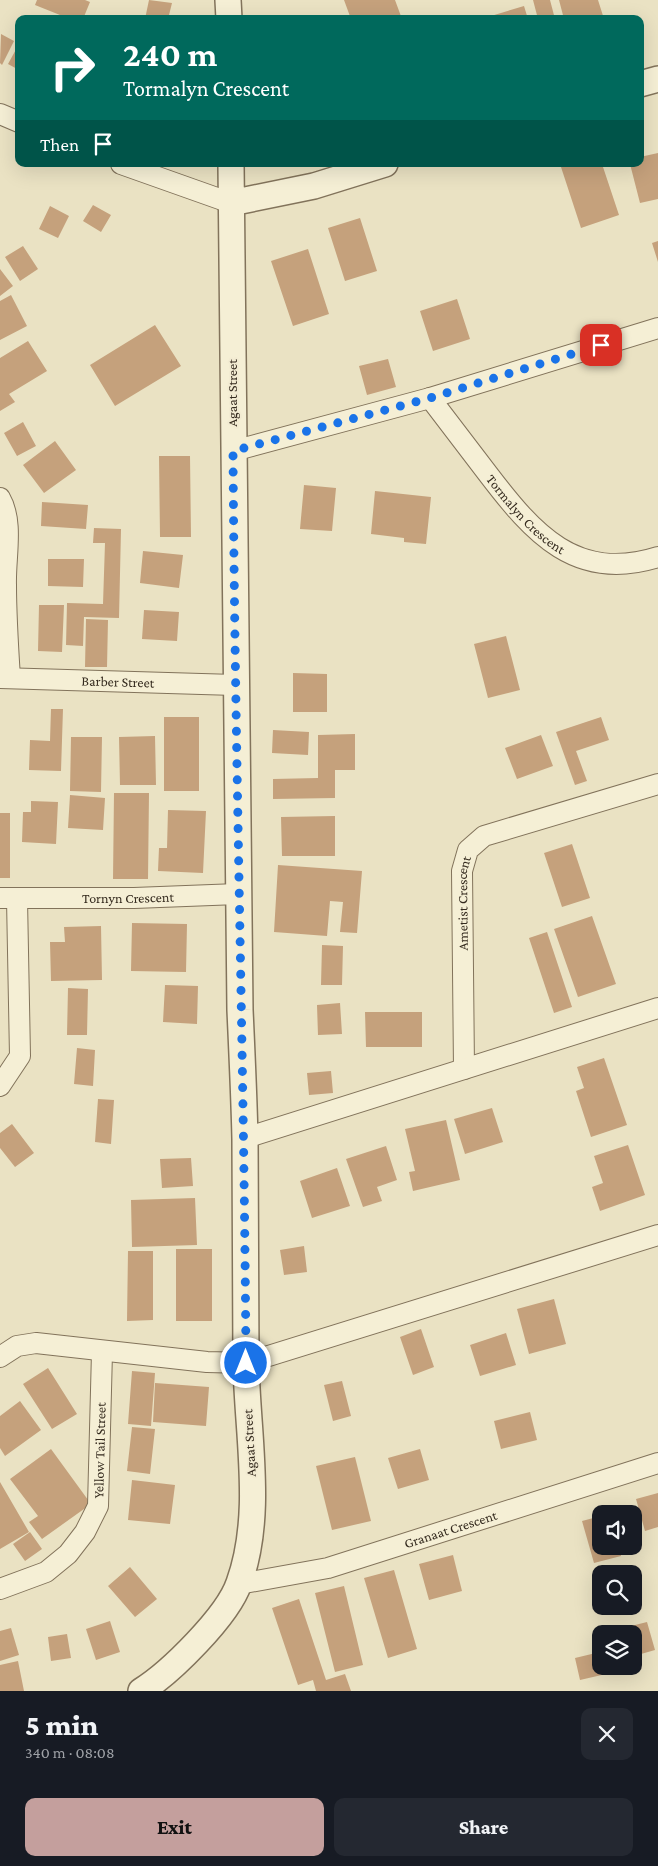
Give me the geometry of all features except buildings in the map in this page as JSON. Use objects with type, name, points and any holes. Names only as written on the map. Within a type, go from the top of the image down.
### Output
[{"type":"street","points":[[228,0],[229,15]]},
{"type":"street","points":[[644,83],[658,78]]},
{"type":"street","points":[[0,114],[15,120]]},
{"type":"street","points":[[129,167],[231,203],[314,186],[375,167]]},
{"type":"street","name":"Agaat Street","points":[[140,1691],[184,1656],[230,1602],[239,1584],[248,1548],[253,1515],[246,1363],[245,1138],[238,894],[230,167]]},
{"type":"street","points":[[233,451],[430,398],[658,328]]},
{"type":"street","name":"Tormalyn Crescent","points":[[430,398],[510,503],[540,536],[566,552],[592,562],[616,565],[638,563],[658,557]]},
{"type":"street","points":[[0,498],[3,503],[7,534],[5,678]]},
{"type":"street","name":"Barber Street","points":[[5,678],[235,685]]},
{"type":"street","name":"Ametist Crescent","points":[[464,1069],[462,871],[468,850],[484,836],[658,784]]},
{"type":"street","name":"Tornyn Crescent","points":[[0,1086],[20,1056],[8,899],[238,894]]},
{"type":"street","points":[[245,1138],[658,1008]]},
{"type":"street","points":[[0,1357],[17,1346],[36,1343],[102,1352],[207,1362],[246,1363],[658,1235]]},
{"type":"street","name":"Yellow Tail Street","points":[[0,1589],[46,1572],[68,1554],[85,1532],[98,1506],[102,1352]]},
{"type":"street","name":"Granaat Crescent","points":[[239,1584],[328,1568],[658,1463]]},
{"type":"route","points":[[246,1363],[245,1138],[240,1010],[233,451],[430,398],[601,345]]}]
